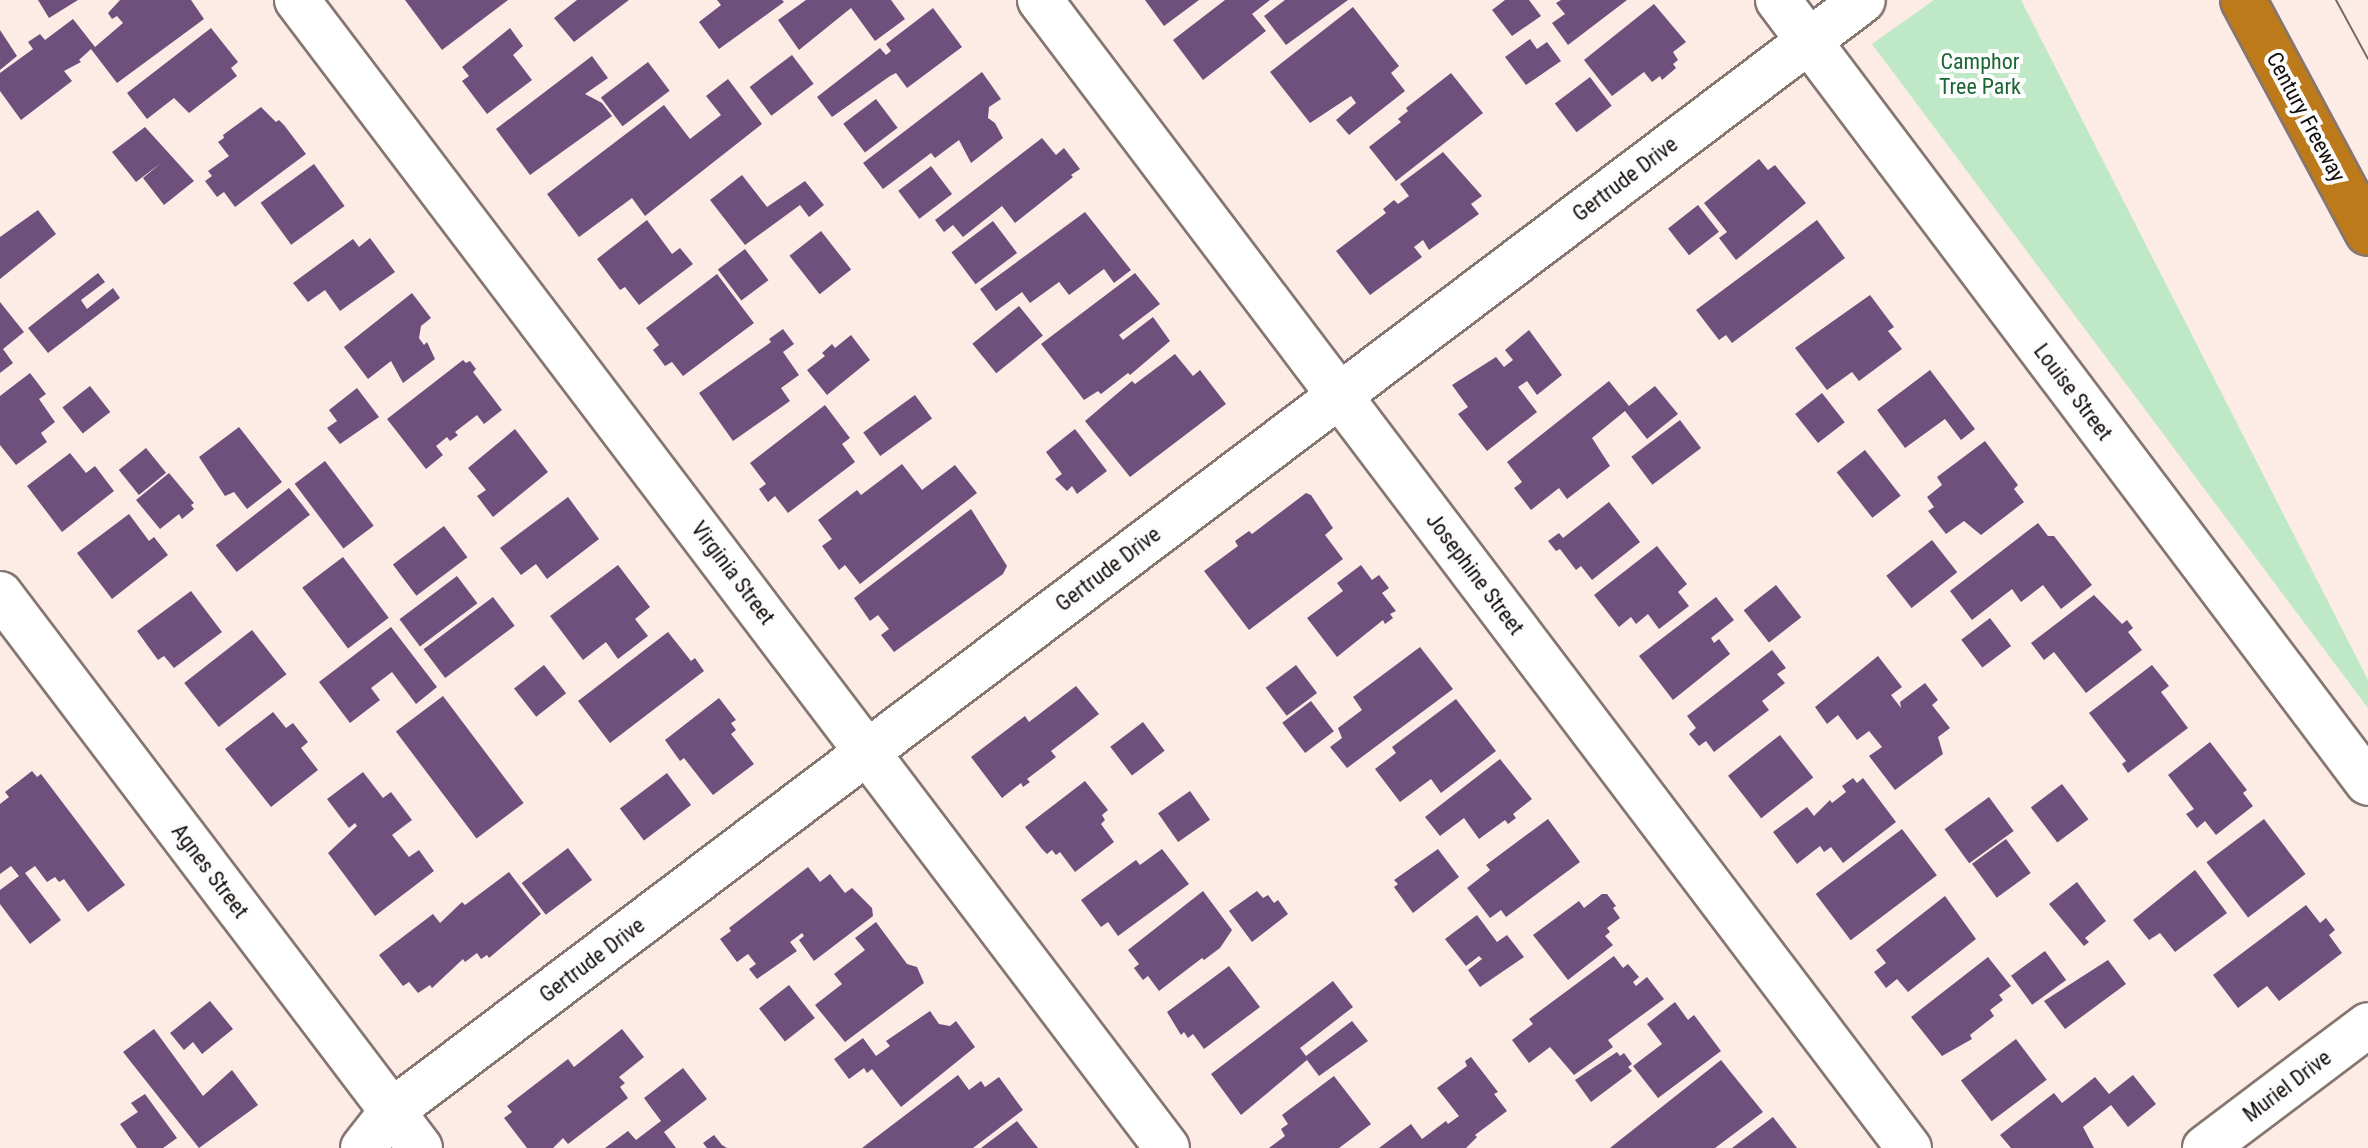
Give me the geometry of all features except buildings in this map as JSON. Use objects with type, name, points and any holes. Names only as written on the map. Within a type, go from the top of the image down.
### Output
[{"type":"highway","name":"Century Freeway","points":[[2243,0],[2368,233]]},
{"type":"street","name":"Virginia Street","points":[[297,0],[1167,1148]]},
{"type":"street","name":"Josephine Street","points":[[1040,0],[1909,1148]]},
{"type":"street","name":"Louise Street","points":[[1778,0],[2368,783]]},
{"type":"street","name":"Gertrude Drive","points":[[363,1148],[392,1111],[1863,0]]},
{"type":"street","name":"Agnes Street","points":[[0,594],[14,642],[420,1148]]},
{"type":"street","name":"Muriel Drive","points":[[2205,1148],[2368,1025]]},
{"type":"green space","name":"Camphor Tree Park","points":[[1934,0],[2021,0],[2368,680],[2368,708],[1872,44]]},
{"type":"tram line","points":[[2336,0],[2368,59]]}]
